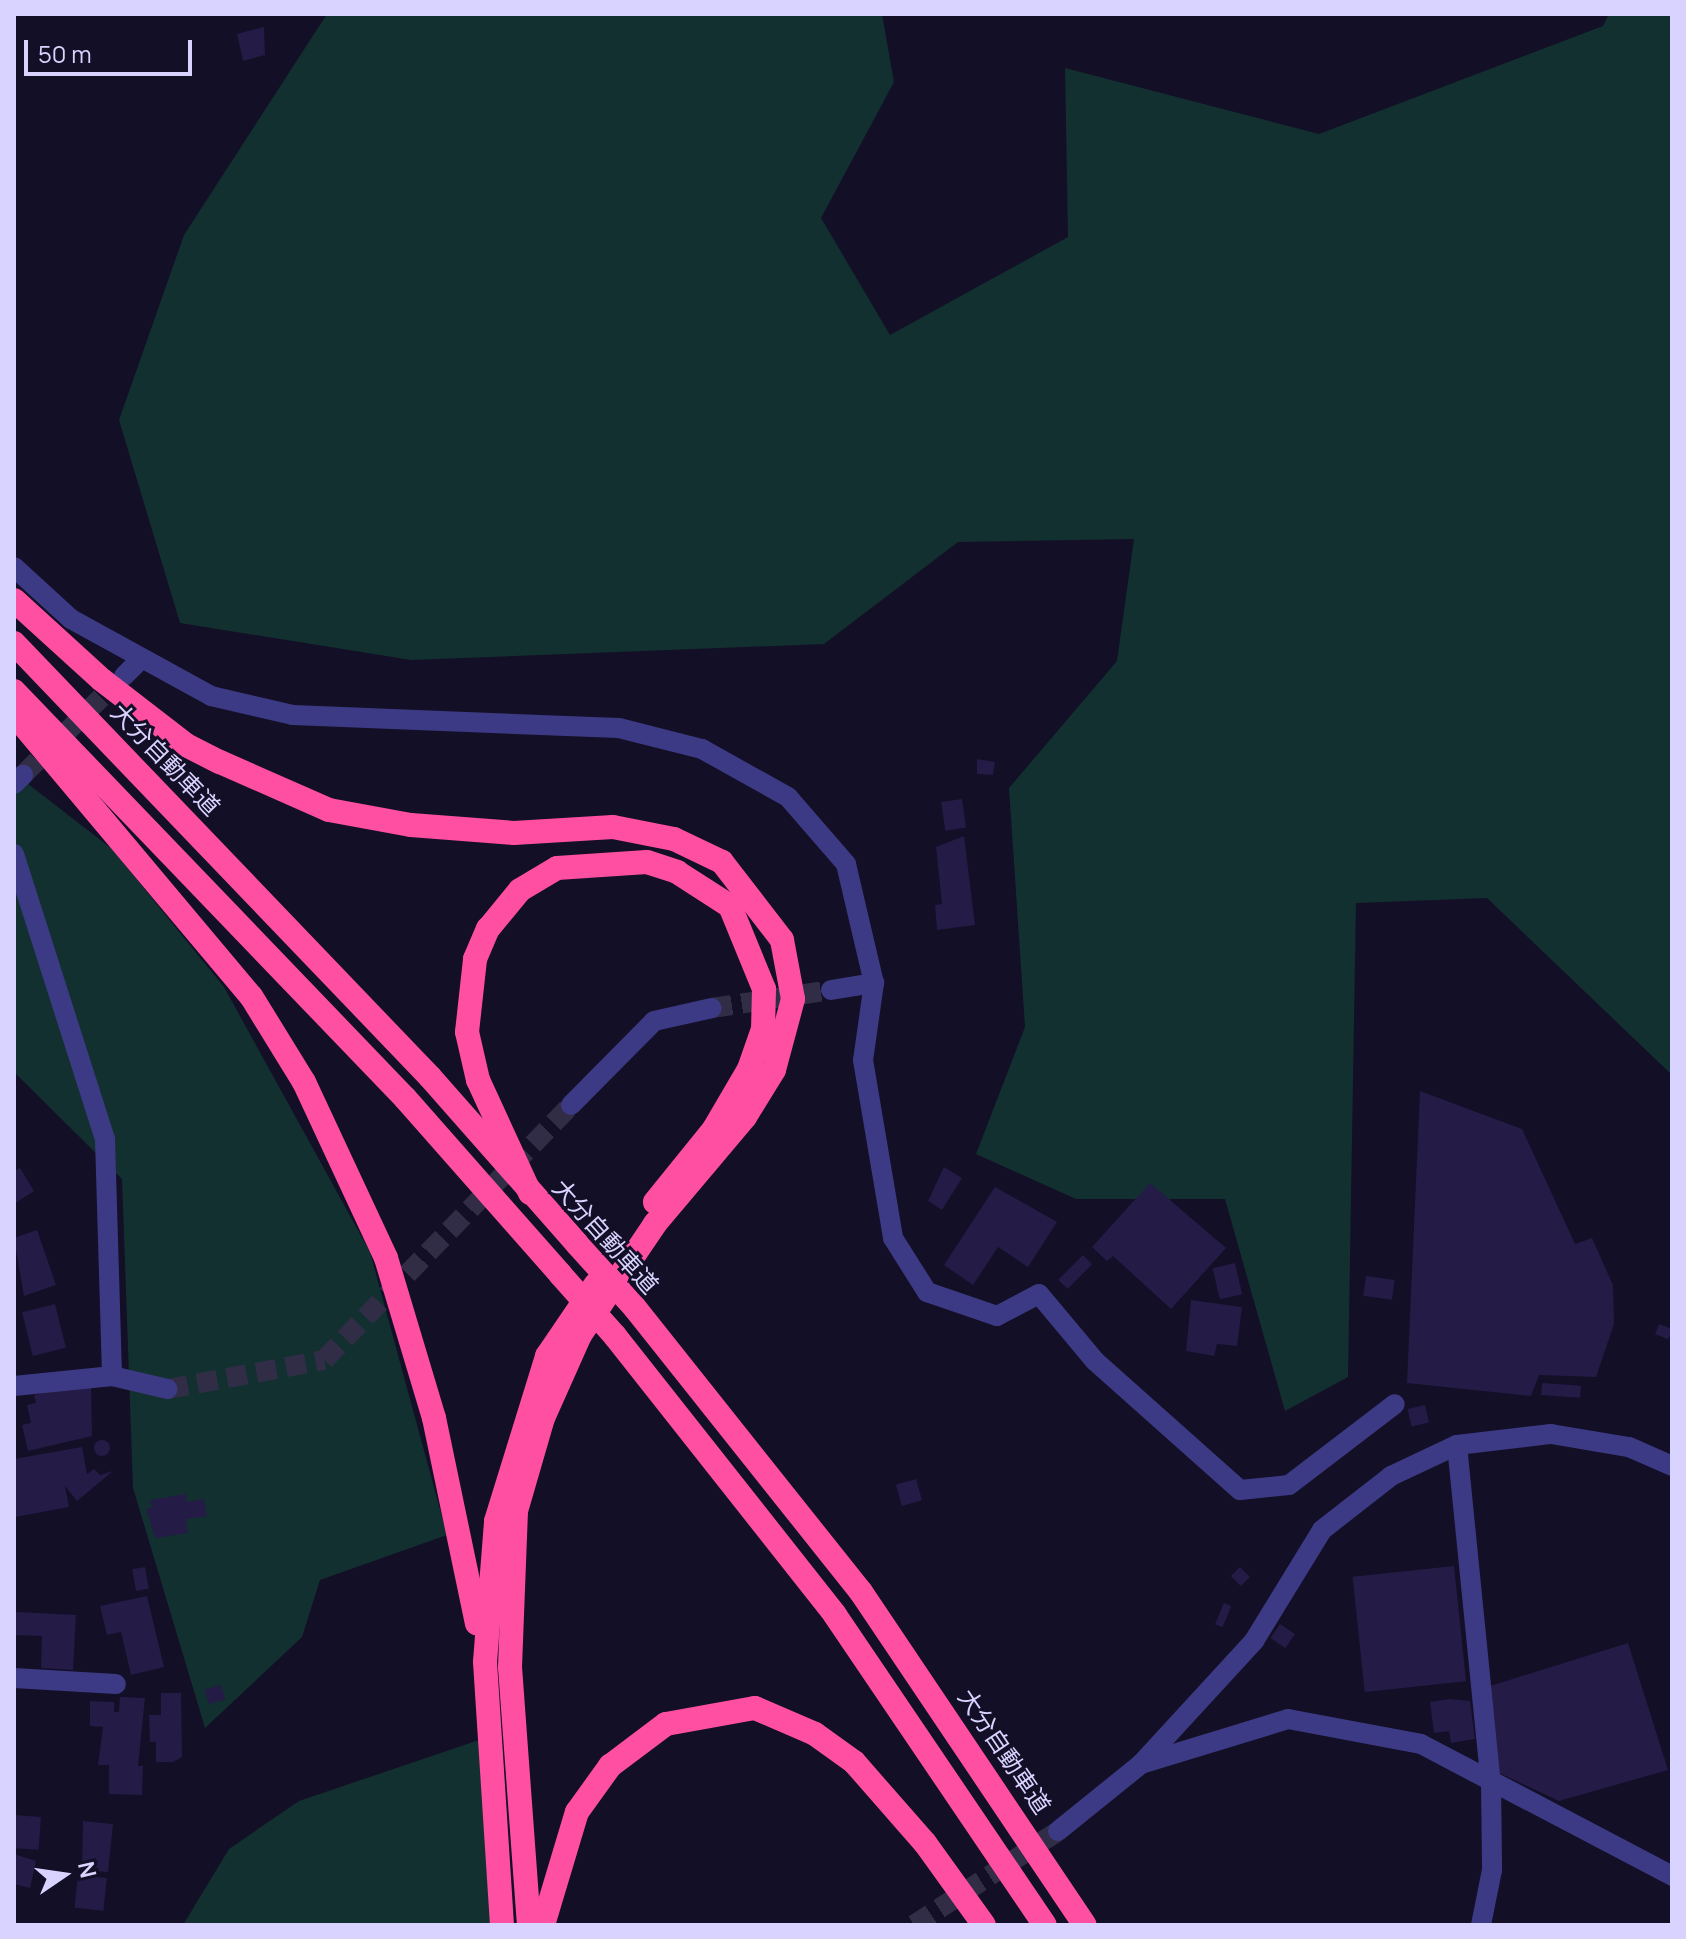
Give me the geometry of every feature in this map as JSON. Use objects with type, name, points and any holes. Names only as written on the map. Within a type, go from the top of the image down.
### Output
[{"type":"highway","points":[[14,600],[102,680],[186,745],[220,762],[329,810],[411,825],[514,833],[613,827],[674,839],[722,862],[782,940],[793,999],[774,1070],[745,1117],[655,1224],[580,1335],[543,1418],[516,1511],[510,1667],[529,1925]]},
{"type":"highway","name":"大分自動車道","points":[[14,643],[419,1065],[635,1308],[861,1592],[1085,1925]]},
{"type":"highway","points":[[14,691],[405,1098],[615,1336],[835,1615],[1045,1925]]},
{"type":"highway","points":[[14,714],[251,996],[304,1082],[357,1188],[386,1258],[434,1418],[485,1662],[502,1925]]},
{"type":"highway","points":[[485,1662],[496,1521],[547,1356],[714,1129],[749,1069],[763,1029],[764,989],[730,906],[677,872],[647,862],[557,868],[520,890],[488,929],[467,992],[467,1032],[478,1080],[530,1193]]},
{"type":"highway","points":[[543,1925],[577,1812],[610,1766],[666,1724],[755,1708],[815,1734],[854,1762],[925,1843],[984,1925]]},
{"type":"street","points":[[14,567],[71,619],[139,661],[211,696],[293,715],[619,728],[702,749],[788,797],[846,864],[874,983],[863,1060],[890,1223],[927,1292],[997,1316],[1039,1294],[1095,1361],[1240,1490],[1289,1485],[1395,1404]]},
{"type":"street","points":[[124,676],[139,661]]},
{"type":"street","points":[[14,854],[105,1139],[112,1376]]},
{"type":"street","points":[[831,990],[874,983]]},
{"type":"street","points":[[571,1105],[654,1021],[712,1008]]},
{"type":"street","points":[[14,1386],[112,1376],[168,1389]]},
{"type":"street","points":[[1058,1831],[1141,1764],[1254,1641],[1322,1530],[1391,1476],[1457,1445],[1551,1434],[1629,1447],[1672,1466]]},
{"type":"street","points":[[1457,1445],[1491,1783],[1492,1870],[1481,1925]]},
{"type":"street","points":[[14,1678],[116,1684]]},
{"type":"street","points":[[1141,1764],[1288,1719],[1421,1744],[1672,1876]]},
{"type":"green space","points":[[327,14],[882,14],[894,82],[821,218],[890,335],[1068,237],[1065,68],[1319,134],[1603,26],[1609,14],[1672,14],[1672,1075],[1487,898],[1356,903],[1348,1377],[1285,1411],[1225,1199],[1076,1199],[976,1154],[1025,1027],[1009,788],[1117,661],[1134,539],[958,542],[824,644],[411,660],[180,623],[119,420],[184,235]]},
{"type":"green space","points":[[14,773],[112,849],[224,987],[370,1252],[447,1535],[320,1580],[302,1637],[205,1728],[133,1488],[122,1179],[14,1072]]},
{"type":"green space","points":[[479,1740],[492,1925],[183,1925],[229,1849],[299,1801]]},
{"type":"building","points":[[264,27],[265,55],[243,61],[237,34]]},
{"type":"building","points":[[977,759],[995,762],[993,775],[977,774]]},
{"type":"building","points":[[962,799],[966,828],[945,831],[941,802]]},
{"type":"building","points":[[964,836],[975,925],[937,930],[935,905],[942,904],[936,847]]},
{"type":"building","points":[[1420,1091],[1522,1129],[1575,1244],[1592,1238],[1613,1285],[1614,1324],[1596,1377],[1539,1375],[1531,1396],[1407,1383]]},
{"type":"building","points":[[944,1167],[962,1178],[942,1210],[928,1201]]},
{"type":"building","points":[[20,1168],[34,1191],[14,1204],[14,1171]]},
{"type":"building","points":[[1150,1183],[1226,1248],[1171,1309],[1113,1256],[1107,1261],[1092,1247]]},
{"type":"building","points":[[995,1187],[1057,1222],[1028,1267],[998,1247],[973,1285],[944,1265]]},
{"type":"building","points":[[37,1230],[56,1285],[24,1296],[14,1238]]},
{"type":"building","points":[[1083,1255],[1092,1264],[1067,1289],[1058,1280]]},
{"type":"building","points":[[1235,1263],[1242,1294],[1220,1299],[1213,1268]]},
{"type":"building","points":[[1366,1276],[1395,1280],[1392,1300],[1363,1296]]},
{"type":"building","points":[[1191,1300],[1242,1307],[1237,1346],[1217,1344],[1214,1356],[1186,1351]]},
{"type":"building","points":[[55,1304],[66,1348],[33,1356],[22,1312]]},
{"type":"building","points":[[1659,1324],[1672,1329],[1668,1339],[1655,1334]]},
{"type":"building","points":[[91,1382],[92,1436],[28,1451],[22,1425],[31,1423],[27,1405],[36,1403],[34,1395]]},
{"type":"building","points":[[1542,1383],[1581,1386],[1580,1398],[1541,1395]]},
{"type":"building","points":[[1425,1405],[1429,1423],[1412,1427],[1407,1409]]},
{"type":"building","points":[[102,1440],[108,1442],[108,1454],[102,1456],[96,1454],[94,1448],[96,1442]]},
{"type":"building","points":[[82,1447],[87,1474],[94,1469],[100,1475],[113,1471],[77,1501],[65,1486],[69,1507],[15,1517],[14,1459]]},
{"type":"building","points":[[916,1479],[922,1500],[902,1506],[896,1485]]},
{"type":"building","points":[[186,1494],[187,1502],[204,1499],[207,1516],[186,1519],[188,1533],[155,1538],[146,1509],[152,1508],[150,1500]]},
{"type":"building","points":[[1454,1566],[1466,1681],[1365,1692],[1353,1577]]},
{"type":"building","points":[[145,1567],[149,1589],[136,1591],[132,1569]]},
{"type":"building","points":[[1240,1567],[1250,1577],[1241,1586],[1231,1576]]},
{"type":"building","points":[[147,1596],[164,1667],[131,1675],[121,1632],[107,1635],[100,1606]]},
{"type":"building","points":[[1224,1603],[1231,1606],[1222,1627],[1215,1624]]},
{"type":"building","points":[[16,1612],[76,1615],[73,1670],[41,1668],[42,1636],[14,1635]]},
{"type":"building","points":[[1280,1624],[1295,1634],[1285,1648],[1270,1638]]},
{"type":"building","points":[[1628,1643],[1668,1770],[1559,1801],[1495,1771],[1487,1687]]},
{"type":"building","points":[[221,1685],[225,1699],[209,1704],[205,1690]]},
{"type":"building","points":[[161,1693],[181,1693],[182,1757],[173,1762],[156,1762],[156,1742],[150,1742],[149,1715],[161,1715]]},
{"type":"building","points":[[120,1697],[145,1698],[138,1766],[143,1766],[142,1795],[109,1794],[109,1765],[98,1765],[103,1727],[90,1726],[90,1701],[114,1702],[114,1712],[119,1712]]},
{"type":"building","points":[[1449,1699],[1470,1701],[1475,1739],[1451,1743],[1449,1731],[1434,1733],[1430,1702]]},
{"type":"building","points":[[14,1815],[41,1817],[39,1850],[14,1848]]},
{"type":"building","points":[[83,1821],[113,1824],[108,1872],[82,1870]]},
{"type":"building","points":[[14,1854],[36,1861],[30,1888],[14,1884]]},
{"type":"building","points":[[78,1875],[107,1878],[103,1911],[75,1908]]},
{"type":"tunnel","points":[[23,775],[120,679]]},
{"type":"tunnel","points":[[712,1008],[831,990]]},
{"type":"tunnel","points":[[168,1389],[324,1360],[571,1105]]},
{"type":"tunnel","points":[[914,1925],[1058,1831]]}]
